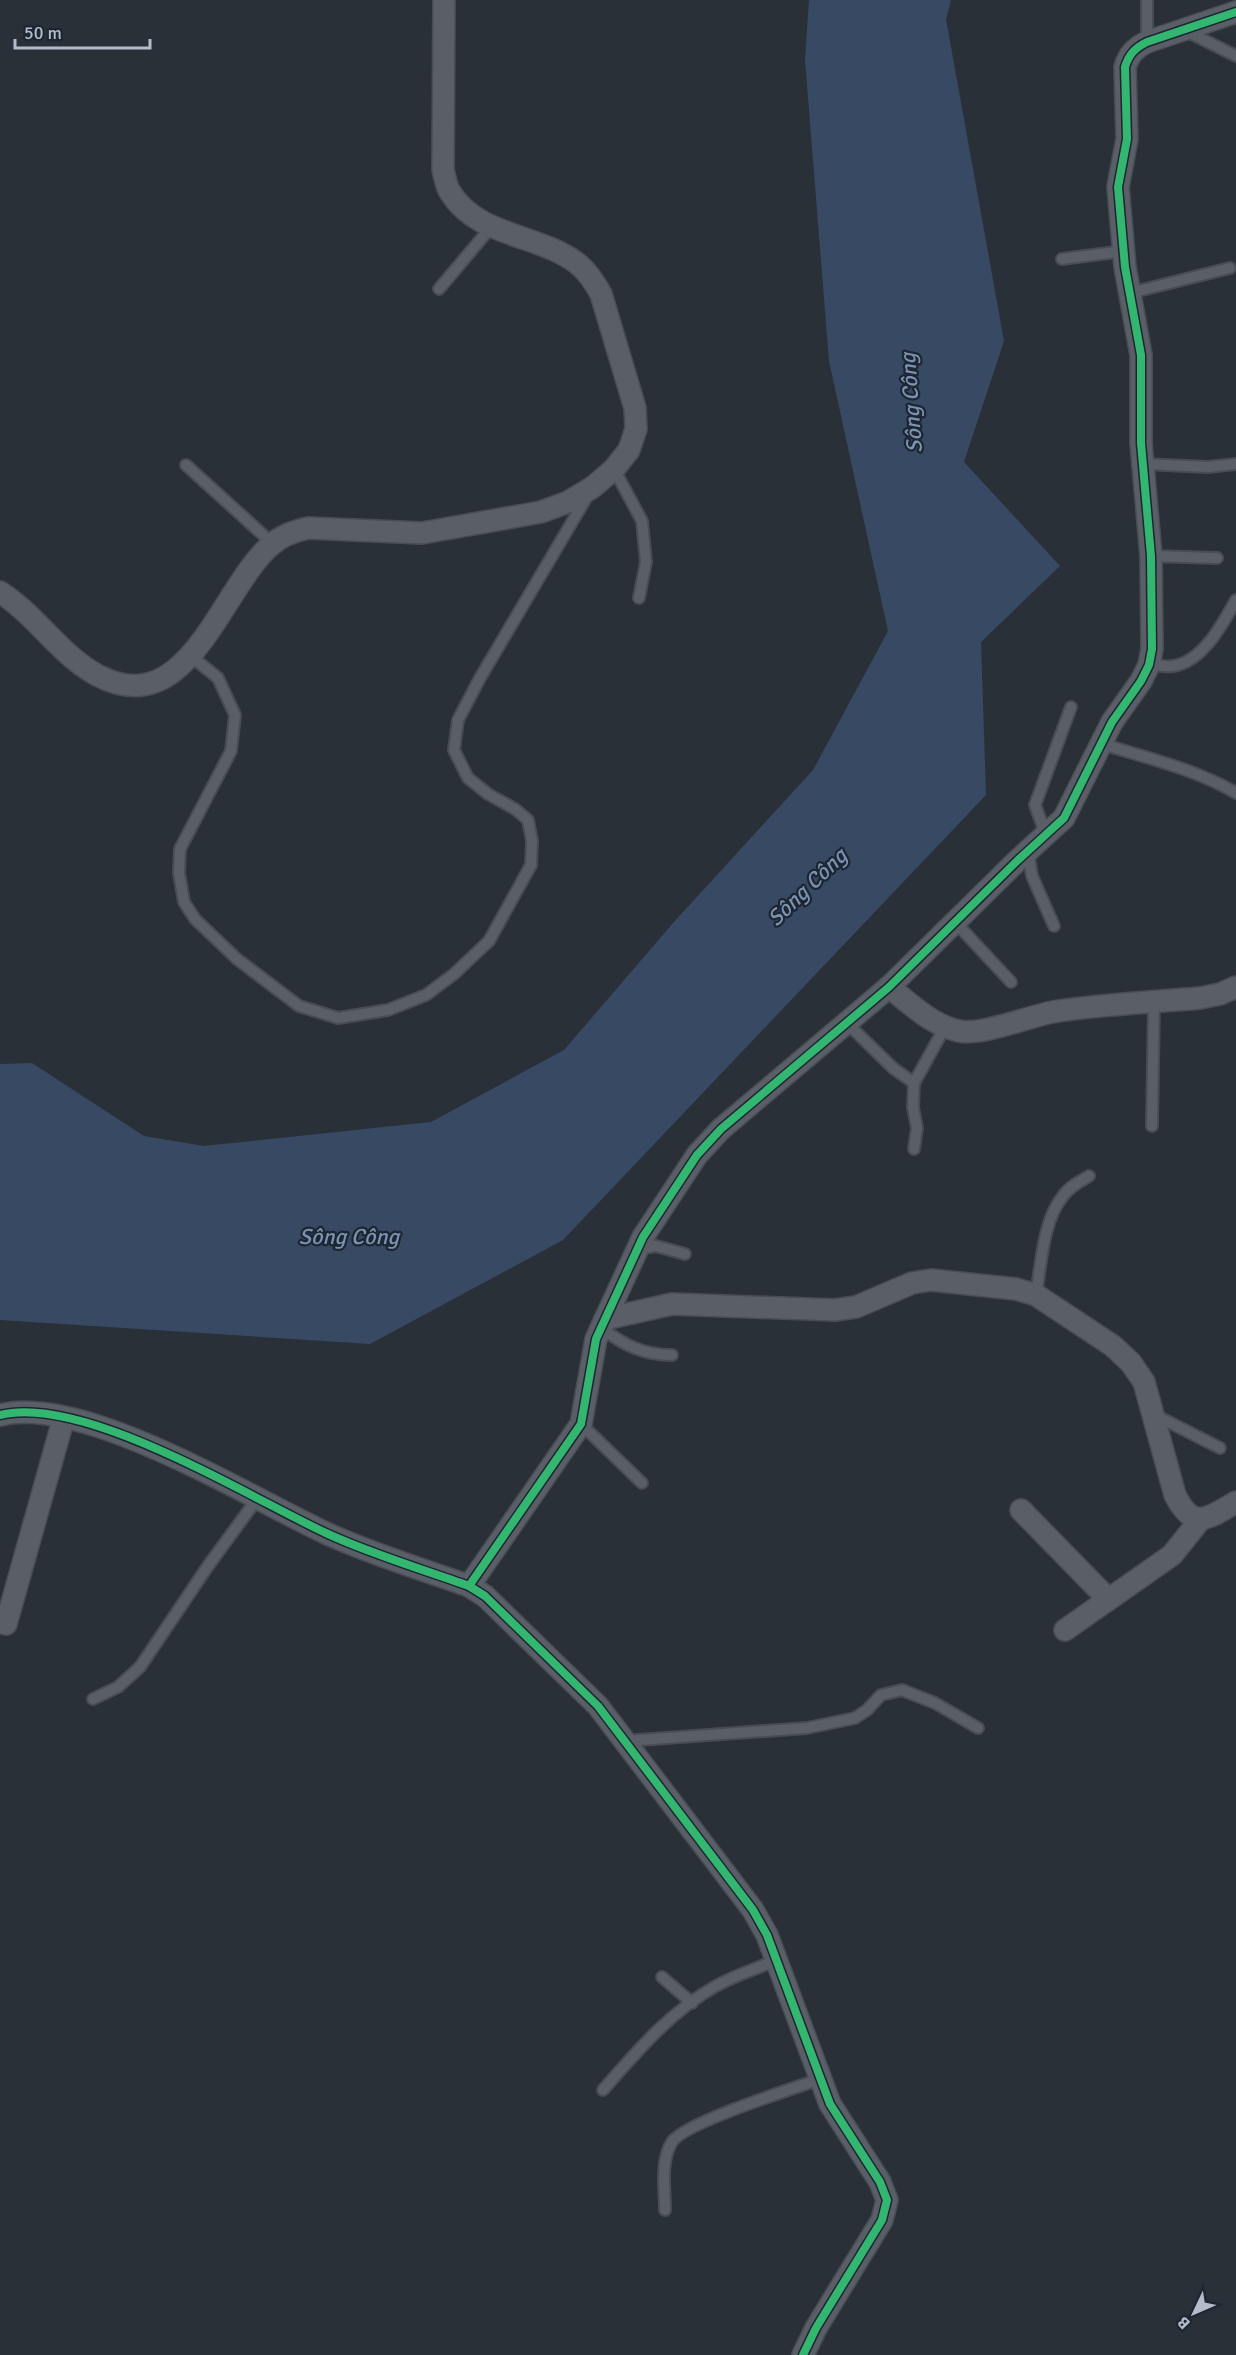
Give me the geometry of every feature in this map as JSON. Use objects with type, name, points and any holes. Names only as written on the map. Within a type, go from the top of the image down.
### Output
[{"type":"street","points":[[0,592],[16,603],[78,662],[97,675],[121,686],[146,685],[171,675],[196,660],[258,558],[272,543],[290,532],[308,528],[422,533],[541,512],[568,502],[593,487],[614,469],[629,450],[636,429],[635,408],[601,294],[592,278],[580,265],[563,254],[476,219],[460,206],[448,190],[443,170],[444,0]]},
{"type":"street","points":[[469,1586],[582,1424],[592,1354],[603,1324],[651,1222],[709,1141],[889,987],[1064,818],[1120,709],[1141,681],[1149,665],[1152,649],[1151,556],[1143,464],[1141,355],[1124,251],[1118,187],[1127,139],[1125,67],[1128,57],[1137,47],[1147,42],[1236,12]]},
{"type":"street","points":[[889,987],[930,1019],[962,1032],[980,1030],[1060,1011],[1200,998],[1220,994],[1236,987]]},
{"type":"street","points":[[603,1324],[672,1304],[836,1310],[856,1307],[912,1283],[931,1280],[1016,1289],[1036,1295],[1113,1346],[1131,1363],[1143,1382],[1175,1495],[1181,1507],[1190,1516],[1200,1520]]},
{"type":"street","points":[[0,1414],[30,1412],[64,1417],[110,1430],[154,1447],[352,1544],[469,1586],[485,1596],[598,1706],[753,1910],[767,1935],[821,2079],[840,2122],[880,2182],[887,2200],[882,2220],[816,2328],[803,2355]]},
{"type":"street","points":[[6,1624],[64,1417]]},
{"type":"street","points":[[1065,1630],[1172,1555],[1200,1520],[1236,1502]]},
{"type":"street","points":[[1021,1510],[1108,1599]]},
{"type":"lane","points":[[1147,0],[1147,42]]},
{"type":"lane","points":[[1183,30],[1236,56]]},
{"type":"lane","points":[[439,289],[492,225]]},
{"type":"lane","points":[[1062,259],[1124,251]]},
{"type":"lane","points":[[1130,293],[1230,268]]},
{"type":"lane","points":[[1143,464],[1208,467],[1236,464]]},
{"type":"lane","points":[[186,465],[272,543]]},
{"type":"lane","points":[[614,469],[642,521],[646,562],[639,598]]},
{"type":"lane","points":[[196,660],[218,678],[235,715],[231,751],[180,849],[179,873],[184,902],[195,918],[237,958],[299,1006],[338,1018],[387,1010],[426,995],[454,974],[489,941],[531,865],[532,841],[528,820],[468,778],[454,750],[458,720],[480,678],[593,487]]},
{"type":"lane","points":[[1151,556],[1217,558]]},
{"type":"lane","points":[[1149,665],[1174,666],[1191,658],[1215,637],[1236,600]]},
{"type":"lane","points":[[1046,834],[1035,805],[1071,707]]},
{"type":"lane","points":[[1102,744],[1176,766],[1219,783],[1236,793]]},
{"type":"lane","points":[[1028,851],[1032,876],[1054,926]]},
{"type":"lane","points":[[955,922],[1011,982]]},
{"type":"lane","points":[[1152,1126],[1154,1002]]},
{"type":"lane","points":[[914,1149],[917,1128],[913,1107],[914,1083],[945,1027]]},
{"type":"lane","points":[[855,1031],[893,1068],[914,1083]]},
{"type":"lane","points":[[1036,1295],[1044,1244],[1062,1196],[1089,1176]]},
{"type":"lane","points":[[637,1249],[656,1246],[685,1254]]},
{"type":"lane","points":[[603,1324],[637,1351],[654,1355],[672,1355]]},
{"type":"lane","points":[[1153,1414],[1220,1448]]},
{"type":"lane","points":[[582,1424],[642,1483]]},
{"type":"lane","points":[[93,1699],[118,1687],[140,1667],[208,1566],[258,1499]]},
{"type":"lane","points":[[624,1741],[807,1728],[855,1718],[867,1710],[881,1695],[902,1690],[935,1703],[978,1728]]},
{"type":"lane","points":[[603,2090],[648,2039],[692,2002],[717,1986],[776,1960]]},
{"type":"lane","points":[[662,1977],[692,2002]]},
{"type":"lane","points":[[665,2210],[665,2157],[673,2140],[682,2133],[738,2108],[821,2079]]},
{"type":"water","name":"Sông Công","points":[[809,0],[951,0],[946,19],[1004,341],[964,462],[1060,566],[981,642],[986,795],[563,1240],[370,1344],[0,1320],[0,1064],[32,1063],[144,1136],[204,1146],[431,1122],[564,1050],[673,923],[813,770],[888,631],[829,361],[805,60]]},
{"type":"cycle path","points":[[469,1586],[581,1424],[596,1339],[643,1237],[697,1155],[721,1129],[889,987],[1064,818],[1112,722],[1141,681],[1149,665],[1152,649],[1151,556],[1141,443],[1141,355],[1125,267],[1118,187],[1127,139],[1125,67],[1133,52],[1147,42],[1236,12]]},
{"type":"cycle path","points":[[0,1415],[35,1413],[76,1420],[120,1434],[212,1475],[345,1542],[469,1586],[485,1596],[598,1706],[753,1910],[767,1935],[830,2104],[880,2182],[887,2200],[882,2220],[816,2328],[803,2355]]}]
